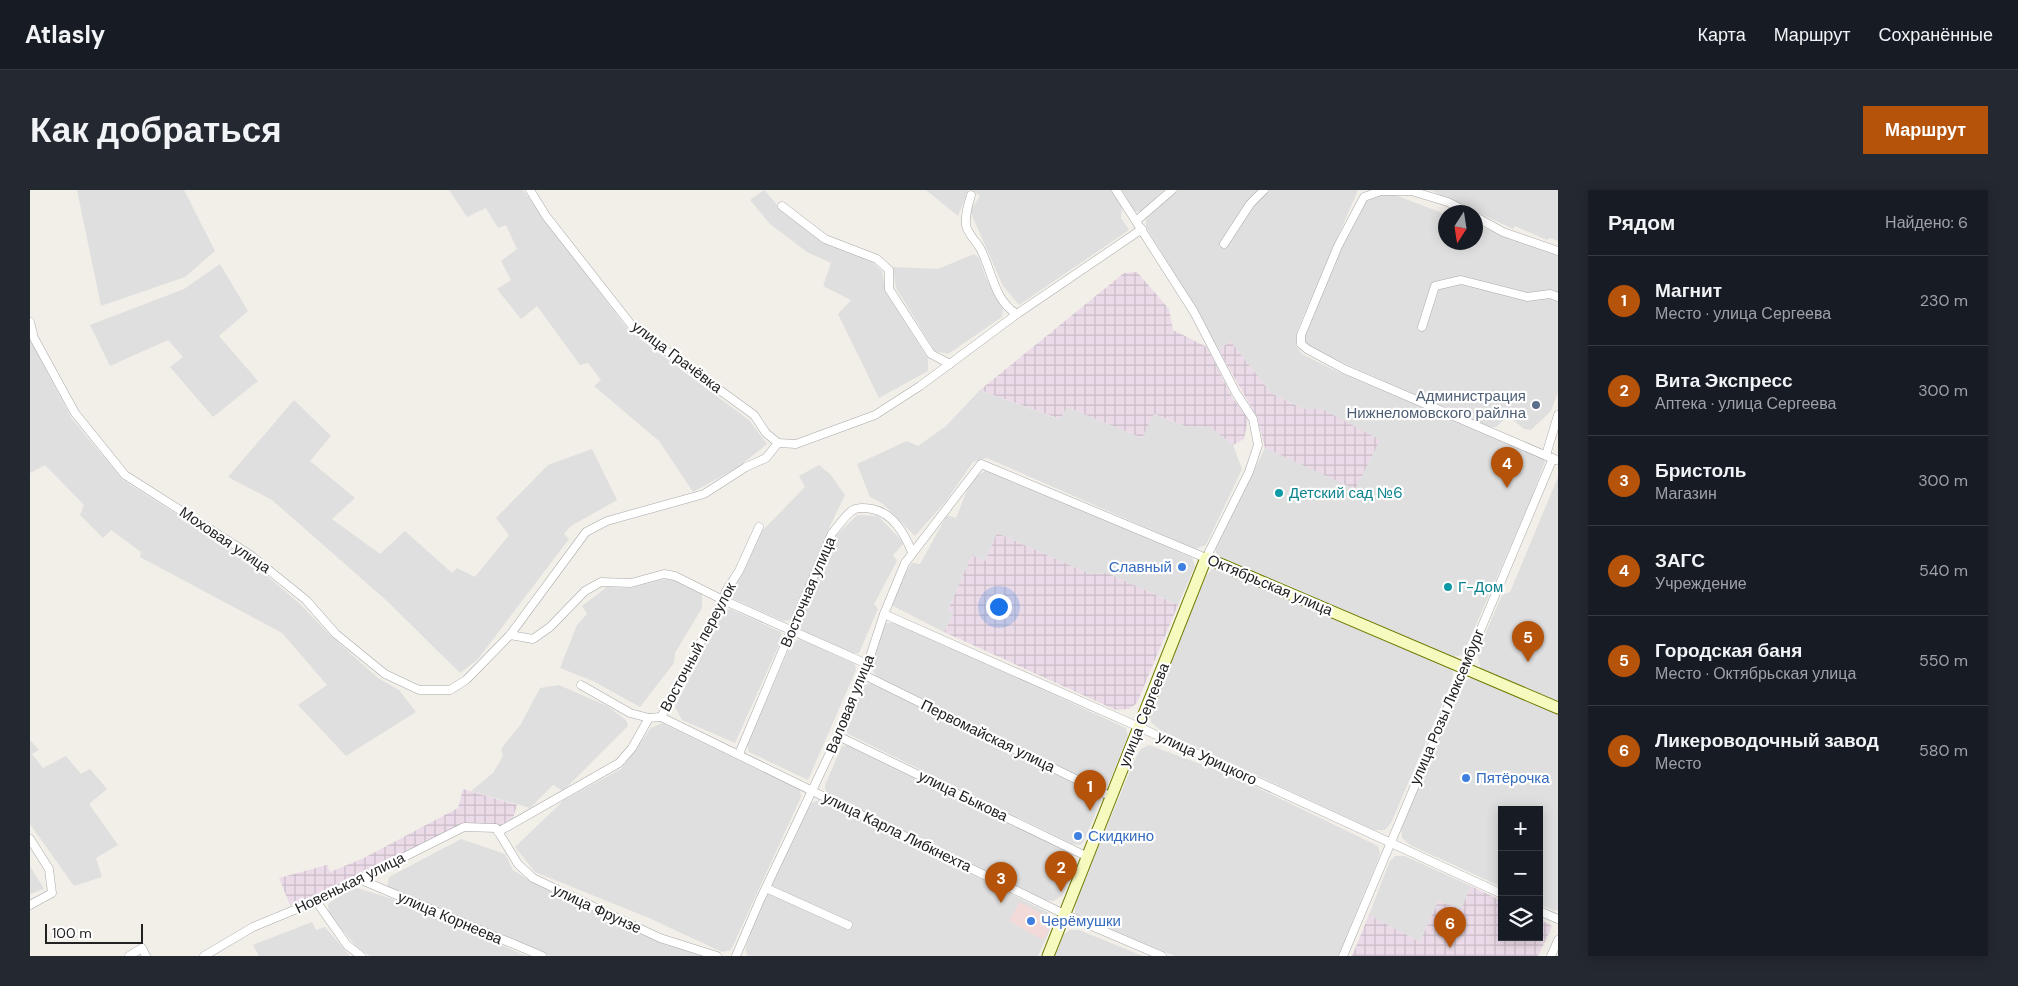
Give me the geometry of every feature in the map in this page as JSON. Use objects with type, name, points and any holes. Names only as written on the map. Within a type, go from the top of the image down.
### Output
[{"type":"main road","name":"Октябрьская улица","points":[[1206,558],[1558,708]]},
{"type":"main road","name":"улица Сергеева","points":[[1048,956],[1066,915],[1206,558]]},
{"type":"street","name":"улица Грачёвка","points":[[530,190],[546,216],[633,327],[754,415],[766,432],[778,443]]},
{"type":"street","points":[[1116,190],[1194,312],[1236,393],[1253,419],[1258,445],[1249,472],[1206,558]]},
{"type":"street","points":[[1136,221],[1172,190]]},
{"type":"street","points":[[1224,244],[1250,204],[1264,190]]},
{"type":"street","points":[[1454,205],[1409,191],[1382,190],[1364,197],[1350,222],[1304,327],[1301,344],[1344,369],[1552,458]]},
{"type":"street","points":[[971,195],[966,212],[966,228],[981,249],[990,277],[1007,309],[1017,314]]},
{"type":"street","points":[[782,206],[825,238],[877,259],[889,270],[889,289],[932,354],[950,364]]},
{"type":"street","points":[[1483,221],[1503,232],[1558,251]]},
{"type":"street","points":[[778,443],[796,444],[875,415],[950,364],[1017,314],[1142,229]]},
{"type":"street","points":[[1422,327],[1435,286],[1461,280],[1527,298],[1550,294],[1558,297]]},
{"type":"street","name":"Моховая улица","points":[[30,322],[34,338],[75,413],[125,474],[249,554],[306,600],[336,634],[384,674],[419,690],[450,690],[466,680],[510,635],[586,532],[607,521],[704,494],[746,467],[766,458],[778,443]]},
{"type":"street","name":"улица Розы Люксембург","points":[[1343,956],[1552,458],[1558,415]]},
{"type":"street","name":"Октябрьская улица","points":[[981,464],[1206,558]]},
{"type":"street","name":"Валовая улица","points":[[736,956],[838,736],[864,675],[884,614],[905,563],[981,464]]},
{"type":"street","name":"Восточная улица","points":[[739,754],[832,534],[853,510],[864,507],[889,515],[906,537],[912,552]]},
{"type":"street","name":"Восточный переулок","points":[[498,832],[619,763],[632,748],[649,718],[661,717],[723,600],[726,590],[739,571],[758,528]]},
{"type":"street","points":[[510,635],[533,639],[550,627],[585,591],[601,582],[631,583],[664,574],[675,576],[723,600],[867,664]]},
{"type":"street","name":"улица Урицкого","points":[[884,614],[1139,727],[1498,892]]},
{"type":"street","name":"Первомайская улица","points":[[864,675],[1112,797]]},
{"type":"street","points":[[581,685],[630,713],[649,718]]},
{"type":"street","name":"улица Карла Либкнехта","points":[[661,717],[1066,915],[1162,956]]},
{"type":"street","name":"улица Быкова","points":[[838,736],[1088,857]]},
{"type":"street","name":"Новенькая улица","points":[[204,956],[253,927],[316,900],[464,827],[496,828],[498,832]]},
{"type":"street","name":"улица Фрунзе","points":[[498,832],[518,864],[533,878],[660,938],[717,956]]},
{"type":"street","points":[[30,839],[49,869],[52,893],[30,905]]},
{"type":"street","name":"улица Корнеева","points":[[359,879],[542,956]]},
{"type":"street","points":[[766,888],[848,925]]},
{"type":"street","points":[[316,900],[347,946],[361,956]]},
{"type":"street","points":[[1543,913],[1558,919]]},
{"type":"street","points":[[1551,956],[1558,940]]},
{"type":"street","points":[[129,956],[142,948],[146,956]]},
{"type":"shaded area","points":[[77,190],[184,190],[215,251],[185,277],[101,306]]},
{"type":"shaded area","points":[[449,190],[523,190],[629,331],[749,420],[767,444],[738,467],[693,492],[659,441],[594,386],[601,380],[588,363],[580,365],[537,306],[521,319],[497,289],[511,280],[501,261],[517,249],[506,225],[498,228],[486,208],[467,217]]},
{"type":"shaded area","points":[[764,190],[780,208],[823,241],[872,262],[882,271],[886,293],[928,359],[928,371],[879,398],[838,314],[851,300],[823,286],[831,263],[807,252],[770,224],[750,200]]},
{"type":"shaded area","points":[[926,190],[968,190],[958,216]]},
{"type":"shaded area","points":[[972,190],[1111,190],[1122,206],[1121,218],[1129,230],[1019,305],[1003,286],[970,211],[980,196]]},
{"type":"shaded area","points":[[1122,190],[1164,190],[1142,212],[1134,211]]},
{"type":"shaded area","points":[[1178,190],[1358,190],[1297,331],[1296,346],[1302,354],[1338,372],[1542,457],[1545,461],[1530,502],[1463,654],[1453,658],[1220,557],[1216,553],[1216,548],[1265,448],[1355,488],[1322,409],[1303,409],[1271,393],[1231,342],[1218,349],[1198,312],[1146,227],[1146,219]]},
{"type":"shaded area","points":[[1430,190],[1558,190],[1558,241],[1550,238],[1547,240],[1515,226],[1513,229],[1483,215],[1483,205],[1462,205]]},
{"type":"shaded area","points":[[1381,193],[1395,195],[1438,211],[1438,250],[1483,250],[1483,228],[1558,256],[1558,392],[1551,411],[1531,430],[1524,429],[1508,416],[1496,427],[1487,427],[1306,346],[1303,336],[1349,230],[1365,199]]},
{"type":"shaded area","points":[[974,254],[979,258],[986,278],[1003,309],[1002,317],[948,354],[935,351],[896,288],[893,267],[938,269]]},
{"type":"shaded area","points":[[220,264],[248,311],[219,336],[258,381],[213,417],[170,367],[183,357],[168,340],[110,366],[90,325],[184,289]]},
{"type":"shaded area","points":[[1137,272],[1169,309],[1173,330],[1207,347],[1233,399],[1248,418],[1244,439],[1233,445],[1210,427],[1185,426],[1154,414],[1142,438],[1067,407],[1060,419],[980,390],[1124,273]]},
{"type":"shaded area","points":[[30,339],[72,419],[123,480],[247,559],[299,603],[331,636],[378,678],[399,690],[416,712],[346,756],[298,705],[327,685],[282,633],[140,557],[141,552],[111,530],[103,538],[80,515],[84,505],[45,465],[30,473]]},
{"type":"shaded area","points":[[1231,342],[1271,393],[1303,409],[1322,409],[1380,440],[1355,489],[1265,448],[1257,417],[1218,349]]},
{"type":"shaded area","points":[[980,390],[1059,419],[1067,407],[1142,438],[1153,414],[1185,426],[1210,427],[1233,445],[1242,469],[1206,545],[1195,549],[987,458],[973,462],[946,501],[915,536],[883,504],[870,497],[857,464],[907,441],[918,446],[946,426]]},
{"type":"shaded area","points":[[294,400],[331,436],[310,461],[355,498],[332,519],[380,554],[405,531],[452,573],[457,568],[475,577],[509,535],[496,518],[548,465],[592,449],[617,500],[571,526],[564,534],[569,539],[478,659],[460,673],[387,601],[272,500],[228,477]]},
{"type":"shaded area","points":[[819,465],[830,474],[845,495],[828,530],[791,620],[783,621],[733,599],[733,589],[743,573],[760,533],[805,487],[799,476]]},
{"type":"shaded area","points":[[985,471],[1003,474],[1192,558],[1195,566],[1178,605],[1107,573],[1090,574],[997,533],[985,561],[972,555],[948,610],[954,613],[944,632],[893,606],[893,593],[912,563],[920,564],[947,515],[956,518],[972,478]]},
{"type":"shaded area","points":[[1558,477],[1558,703],[1481,670],[1477,653],[1502,595],[1510,592]]},
{"type":"shaded area","points":[[857,515],[878,516],[904,543],[893,555],[897,561],[874,604],[878,609],[859,653],[852,653],[803,631],[797,625],[836,536]]},
{"type":"shaded area","points":[[997,533],[1090,574],[1107,573],[1178,605],[1137,703],[1129,709],[1116,710],[944,632],[954,613],[948,610],[972,555],[985,561]]},
{"type":"shaded area","points":[[1212,569],[1221,569],[1446,664],[1453,672],[1452,681],[1391,823],[1385,830],[1374,830],[1160,730],[1151,722],[1150,713],[1206,576]]},
{"type":"shaded area","points":[[673,579],[702,594],[702,608],[675,653],[674,663],[640,707],[593,681],[560,668],[577,625],[587,614],[582,606],[607,587],[631,588],[659,580]]},
{"type":"shaded area","points":[[730,609],[781,632],[782,638],[735,743],[682,720],[675,707],[723,612]]},
{"type":"shaded area","points":[[886,623],[897,623],[1126,728],[1128,736],[1108,785],[1102,788],[877,678],[872,669],[875,649]]},
{"type":"shaded area","points":[[800,639],[855,664],[856,670],[808,780],[749,752],[747,745],[791,644]]},
{"type":"shaded area","points":[[1474,677],[1558,713],[1558,910],[1554,911],[1543,906],[1543,806],[1498,806],[1498,885],[1410,845],[1402,838],[1401,828],[1464,681]]},
{"type":"shaded area","points":[[872,683],[1100,796],[1101,800],[1084,841],[1080,845],[1072,844],[848,734],[846,730],[865,685]]},
{"type":"shaded area","points":[[559,685],[607,706],[626,720],[628,726],[563,791],[553,785],[530,808],[471,791],[493,773],[503,756],[501,749],[521,724],[540,688]]},
{"type":"shaded area","points":[[662,723],[800,790],[801,797],[731,950],[722,952],[649,918],[535,872],[515,847],[564,800],[621,769],[651,728]]},
{"type":"shaded area","points":[[30,740],[39,750],[32,754],[43,768],[66,756],[81,774],[90,769],[107,789],[89,804],[118,845],[96,858],[102,877],[74,886],[30,824]]},
{"type":"shaded area","points":[[848,745],[1072,854],[1076,862],[1062,896],[1053,901],[1044,900],[826,793],[825,785],[842,746]]},
{"type":"shaded area","points":[[1149,745],[1233,776],[1378,846],[1380,854],[1338,956],[1175,956],[1075,914],[1075,903],[1136,757],[1141,749]]},
{"type":"shaded area","points":[[463,789],[517,805],[513,818],[493,830],[458,831],[375,874],[290,905],[279,878],[327,865],[330,872],[364,858],[458,808]]},
{"type":"shaded area","points":[[822,799],[1049,913],[1054,920],[1038,956],[748,956],[745,949],[766,888],[809,804]]},
{"type":"shaded area","points":[[461,839],[505,854],[513,870],[529,880],[708,956],[550,956],[387,887],[389,877]]},
{"type":"shaded area","points":[[1395,856],[1405,856],[1471,886],[1461,909],[1438,901],[1420,942],[1369,915],[1389,863]]},
{"type":"shaded area","points":[[30,866],[44,889],[30,894]]},
{"type":"shaded area","points":[[1471,886],[1498,899],[1498,941],[1543,941],[1543,921],[1552,926],[1538,956],[1352,956],[1369,915],[1420,942],[1438,901],[1461,909]]},
{"type":"shaded area","points":[[353,887],[390,898],[527,956],[370,956],[356,946],[329,914],[328,904]]},
{"type":"shaded area","name":"Черёмушки","points":[[1020,902],[1054,920],[1043,940],[1009,921]]},
{"type":"shaded area","points":[[312,922],[316,930],[325,927],[350,956],[259,956],[253,945]]},
{"type":"shaded area","points":[[1070,930],[1079,930],[1143,956],[1055,956],[1063,935]]},
{"type":"place","name":"Администрация Нижнеломовского райлна","points":[[1536,405]]},
{"type":"place","name":"ЗАГС","points":[[1507,488]]},
{"type":"place","name":"Детский сад №6","points":[[1279,493]]},
{"type":"place","name":"Славный","points":[[1182,567]]},
{"type":"place","name":"Г-Дом","points":[[1448,587]]},
{"type":"place","name":"Городская баня","points":[[1528,662]]},
{"type":"place","name":"Пятёрочка","points":[[1466,778]]},
{"type":"place","name":"Магнит","points":[[1090,811]]},
{"type":"place","name":"Скидкино","points":[[1078,836]]},
{"type":"place","name":"Вита Экспресс","points":[[1061,892]]},
{"type":"place","name":"Бристоль","points":[[1001,903]]},
{"type":"place","name":"Черёмушки","points":[[1031,921]]},
{"type":"place","name":"Ликероводочный завод","points":[[1450,948]]}]
